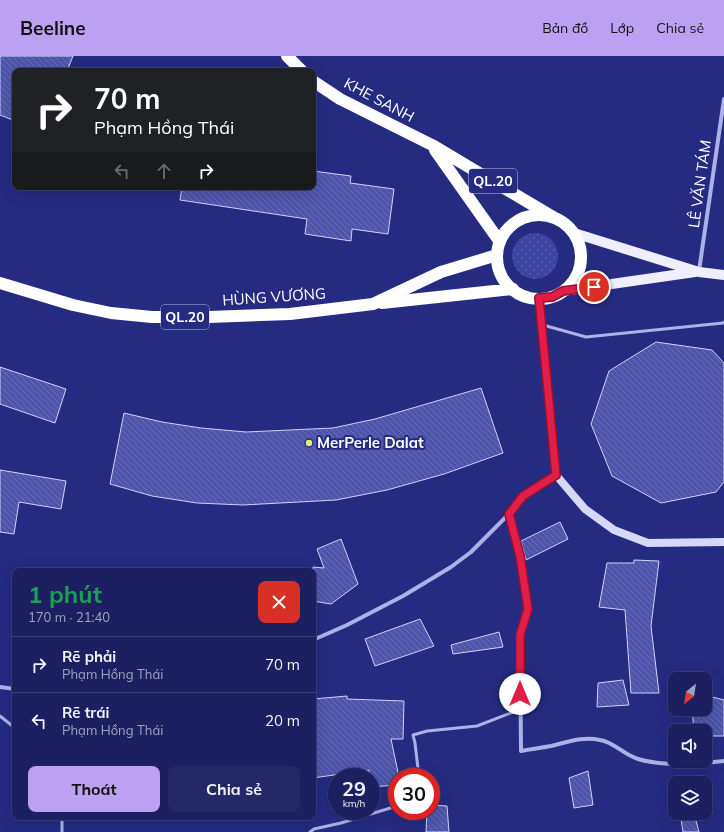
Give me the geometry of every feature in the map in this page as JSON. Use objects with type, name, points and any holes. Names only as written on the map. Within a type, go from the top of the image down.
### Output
[{"type":"highway","points":[[287,56],[299,68]]},
{"type":"highway","name":"KHE SANH","points":[[316,82],[340,99],[432,146],[553,217]]},
{"type":"highway","name":"KHE SANH","points":[[432,146],[500,242]]},
{"type":"highway","name":"QL.20","points":[[540,215],[553,217],[565,223],[574,233],[580,245],[581,258],[579,271],[573,282],[563,291],[552,297],[539,298],[526,296],[513,290],[504,280],[499,268],[497,255],[500,242],[506,231],[516,222],[527,216],[540,215]]},
{"type":"highway","name":"HÙNG VƯƠNG","points":[[0,283],[111,313],[152,317],[209,317],[290,314],[373,304],[442,272],[497,255]]},
{"type":"highway","name":"QL.20","points":[[373,304],[513,290]]},
{"type":"main road","points":[[574,233],[699,272],[724,275]]},
{"type":"main road","points":[[563,291],[699,272]]},
{"type":"street","name":"LÊ VĂN TÁM","points":[[699,272],[724,99]]},
{"type":"street","points":[[539,298],[556,475],[585,509],[614,530],[648,543],[724,542]]},
{"type":"street","points":[[316,639],[347,625],[403,596],[451,567],[471,552],[509,514],[523,496],[556,475]]},
{"type":"street","points":[[509,514],[520,556],[528,609],[520,635],[521,751],[550,746],[576,739],[590,738],[602,740],[629,756],[654,762],[705,763],[724,761]]},
{"type":"street","points":[[0,687],[12,689]]},
{"type":"lane","points":[[541,325],[586,337],[724,322]]},
{"type":"lane","points":[[418,768],[415,743],[412,735],[426,731],[477,726],[520,709]]},
{"type":"lane","points":[[0,716],[12,726]]},
{"type":"lane","points":[[310,832],[314,829],[341,823],[388,809]]},
{"type":"lane","points":[[62,820],[62,832]]},
{"type":"shaded area","points":[[535,233],[548,237],[554,243],[558,256],[554,269],[548,275],[535,279],[522,275],[516,269],[512,256],[516,243],[522,237]]},
{"type":"building","points":[[0,56],[73,56],[68,68],[12,68],[12,120],[0,115]]},
{"type":"building","points":[[316,171],[351,176],[350,183],[394,189],[388,234],[352,229],[351,241],[305,234],[307,219],[180,200],[182,190],[316,190]]},
{"type":"building","points":[[656,342],[712,350],[724,363],[724,482],[716,492],[661,503],[612,476],[591,424],[609,371]]},
{"type":"building","points":[[0,367],[66,389],[55,423],[0,404]]},
{"type":"building","name":"MerPerle Dalat","points":[[481,388],[503,453],[444,474],[387,490],[336,500],[243,505],[197,503],[152,496],[110,484],[124,413],[162,422],[201,428],[246,432],[333,428],[375,419]]},
{"type":"building","points":[[0,470],[66,481],[61,509],[19,502],[14,534],[0,532]]},
{"type":"building","points":[[560,522],[568,539],[526,560],[521,541]]},
{"type":"building","points":[[341,539],[358,584],[331,604],[316,602],[316,568],[313,567],[324,568],[317,549]]},
{"type":"building","points":[[634,560],[659,561],[651,626],[659,693],[631,693],[625,610],[599,607],[607,563],[634,563]]},
{"type":"building","points":[[420,619],[434,646],[375,666],[365,639]]},
{"type":"building","points":[[499,632],[503,647],[453,654],[451,645]]},
{"type":"building","points":[[623,680],[629,705],[597,707],[598,683]]},
{"type":"building","points":[[347,696],[347,699],[404,701],[403,739],[391,739],[397,768],[388,768],[388,786],[380,786],[380,768],[328,768],[328,776],[316,778],[316,699]]},
{"type":"building","points":[[712,697],[724,700],[724,736],[712,736],[712,724],[693,724],[693,716],[712,716]]},
{"type":"building","points":[[588,771],[593,805],[574,808],[569,778]]},
{"type":"building","points":[[440,806],[447,806],[449,832],[426,832],[427,820],[440,820]]},
{"type":"building","points":[[681,820],[696,820],[699,832],[683,832]]},
{"type":"place","name":"MerPerle Dalat","points":[[309,443]]},
{"type":"route","points":[[520,694],[520,635],[528,609],[520,556],[509,514],[523,496],[556,475],[539,298],[552,297],[563,291],[594,287]]}]
